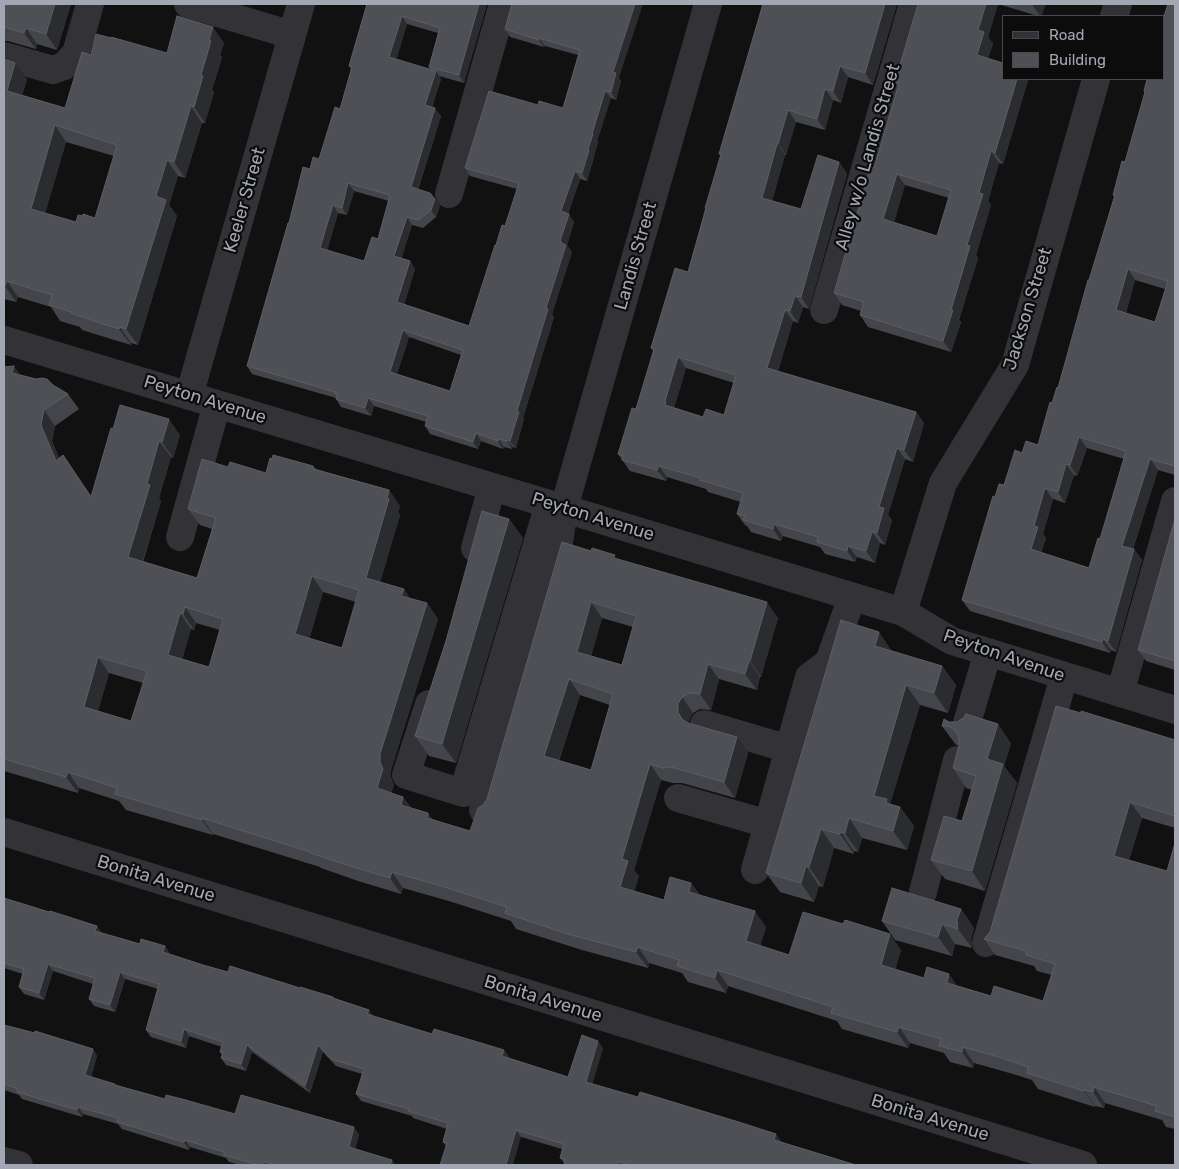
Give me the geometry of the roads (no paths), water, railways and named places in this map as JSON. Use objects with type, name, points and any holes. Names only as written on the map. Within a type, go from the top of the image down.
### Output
[{"type":"street","points":[[4,56],[52,70],[64,66],[76,53],[90,4]]},
{"type":"street","points":[[188,4],[292,35]]},
{"type":"street","name":"Keeler Street","points":[[189,396],[301,4]]},
{"type":"street","points":[[449,194],[503,4]]},
{"type":"street","name":"Landis Street","points":[[557,506],[708,4]]},
{"type":"street","name":"Alley w/o Landis Street","points":[[824,310],[913,4]]},
{"type":"street","name":"Jackson Street","points":[[903,612],[943,483],[1015,365],[1096,80]]},
{"type":"street","name":"Peyton Avenue","points":[[4,340],[903,612],[952,642],[1175,710]]},
{"type":"street","points":[[180,537],[217,404]]},
{"type":"street","points":[[468,571],[492,487]]},
{"type":"street","points":[[1120,693],[1175,501]]},
{"type":"street","points":[[436,683],[406,775],[464,792],[557,506]]},
{"type":"street","points":[[482,810],[557,557],[557,506]]},
{"type":"street","points":[[755,870],[809,677],[829,662],[852,596]]},
{"type":"street","points":[[966,726],[988,652]]},
{"type":"street","points":[[986,943],[1064,677]]},
{"type":"street","points":[[704,724],[789,749]]},
{"type":"street","points":[[922,892],[957,760]]},
{"type":"street","points":[[678,798],[768,824]]},
{"type":"street","name":"Bonita Avenue","points":[[4,832],[1083,1165]]},
{"type":"street","points":[[4,1161],[19,1165]]}]
